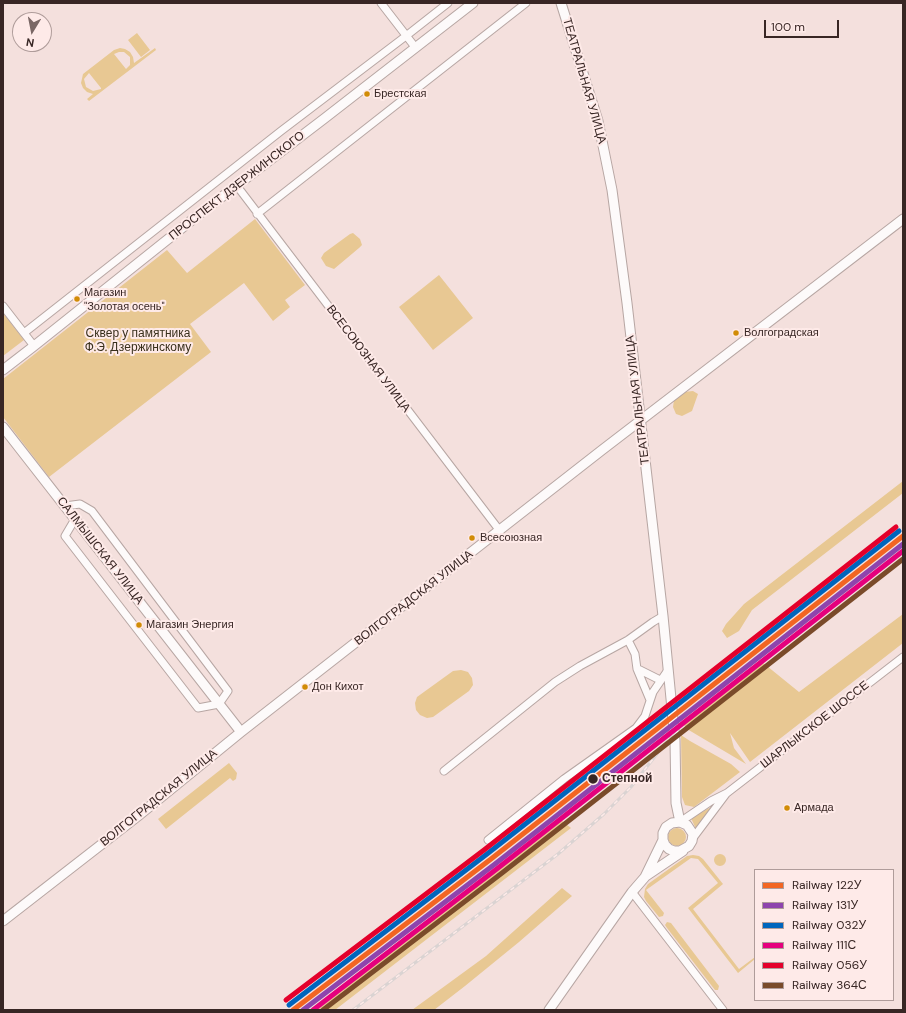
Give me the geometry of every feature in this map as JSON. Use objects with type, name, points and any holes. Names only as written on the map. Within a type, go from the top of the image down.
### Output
[{"type":"main road","name":"ПРОСПЕКТ ДЗЕРЖИНСКОГО","points":[[3,370],[202,212],[473,3]]},
{"type":"main road","name":"ТЕАТРАЛЬНАЯ УЛИЦА","points":[[561,3],[598,121],[606,155],[616,217],[663,616],[675,740],[676,803],[680,822]]},
{"type":"main road","name":"ВОЛГОГРАДСКАЯ УЛИЦА","points":[[3,921],[133,820],[241,732],[641,420],[903,219]]},
{"type":"main road","name":"САЛМЫШСКАЯ УЛИЦА","points":[[3,427],[241,732]]},
{"type":"main road","name":"ТЕАТРАЛЬНАЯ УЛИЦА","points":[[666,827],[676,803]]},
{"type":"main road","points":[[549,1010],[632,892],[645,877],[683,851],[689,846],[693,838],[690,828],[680,822],[672,823],[666,827],[663,833],[663,840],[669,849],[677,852],[683,851]]},
{"type":"main road","points":[[645,877],[663,840]]},
{"type":"street","points":[[381,3],[415,47]]},
{"type":"street","points":[[24,333],[281,131],[448,3]]},
{"type":"street","points":[[257,214],[526,3]]},
{"type":"street","name":"ВСЕСОЮЗНАЯ УЛИЦА","points":[[237,186],[500,531]]},
{"type":"street","points":[[3,306],[34,346]]},
{"type":"street","points":[[65,506],[80,504],[92,512],[228,691],[219,704],[198,708],[65,536],[75,518]]},
{"type":"street","points":[[444,771],[555,682],[580,666],[628,640],[663,616]]},
{"type":"street","points":[[628,640],[635,654],[638,669],[650,700]]},
{"type":"street","name":"ШАРЛЫКСКОЕ ШОССЕ","points":[[680,822],[711,801],[727,793],[903,657]]},
{"type":"street","points":[[638,669],[660,680]]},
{"type":"street","points":[[488,840],[564,779],[636,728],[645,716],[650,700],[660,680],[668,670]]},
{"type":"street","name":"ШАРЛЫКСКОЕ ШОССЕ","points":[[693,838],[727,793]]},
{"type":"street","points":[[632,892],[723,1010]]},
{"type":"green space","points":[[137,33],[150,50],[141,57],[128,40]]},
{"type":"green space","points":[[120,48],[130,52],[134,63],[155,48],[156,50],[89,101],[87,99],[93,94],[87,92],[83,88],[81,83],[83,74],[114,50]],"holes":[[[124,52],[130,57],[130,65],[126,69],[114,54]],[[89,73],[101,88],[101,89],[93,91],[86,87],[84,79]]]},
{"type":"green space","name":"Сквер у памятника Ф.Э. Дзержинскому","points":[[255,219],[305,285],[285,300],[290,307],[273,321],[244,283],[190,324],[211,352],[49,477],[3,417],[3,379],[167,250],[187,273]]},
{"type":"green space","points":[[353,233],[360,239],[362,245],[334,269],[326,266],[321,258],[324,253]]},
{"type":"green space","points":[[439,275],[473,318],[433,350],[399,307]]},
{"type":"green space","points":[[3,313],[24,340],[3,356]]},
{"type":"green space","points":[[693,391],[698,394],[692,411],[682,416],[676,414],[673,407],[674,400],[684,392]]},
{"type":"green space","points":[[903,481],[903,493],[752,610],[739,631],[727,638],[722,631],[726,624],[744,604]]},
{"type":"green space","points":[[903,614],[903,643],[750,762],[730,733],[734,748],[746,764],[687,729],[683,724],[746,671],[747,676],[762,662],[799,692]]},
{"type":"green space","points":[[461,670],[468,672],[472,678],[473,685],[469,691],[433,717],[427,718],[420,715],[416,710],[415,703],[417,697],[453,671]]},
{"type":"green space","points":[[681,735],[731,764],[740,772],[694,807],[685,805],[682,797]]},
{"type":"green space","points":[[229,763],[237,773],[236,779],[233,781],[230,778],[166,829],[158,819]]},
{"type":"green space","points":[[713,806],[696,829],[691,818]]},
{"type":"green space","points":[[561,820],[571,828],[335,1010],[317,1010]]},
{"type":"green space","points":[[673,828],[681,828],[686,833],[684,844],[681,846],[673,846],[668,841],[668,833]]},
{"type":"green space","points":[[720,854],[724,856],[726,860],[724,864],[720,866],[716,864],[714,860],[716,856]]},
{"type":"green space","points":[[687,856],[699,856],[703,859],[723,884],[693,909],[739,969],[754,958],[754,960],[738,973],[688,908],[718,883],[698,859],[691,858],[646,890],[664,913],[663,916],[659,917],[644,897],[645,889],[648,884]]},
{"type":"green space","points":[[562,888],[572,896],[465,986],[434,1010],[412,1010],[486,956]]},
{"type":"green space","points":[[667,922],[671,923],[719,986],[718,990],[715,990],[667,928],[665,925]]},
{"type":"railway","points":[[353,1010],[558,854],[604,814],[631,787],[679,726],[715,692],[903,546]]},
{"type":"rail line","name":"056У","points":[[286,1000],[484,850],[896,527]]},
{"type":"rail line","name":"032У","points":[[289,1005],[487,854],[899,531]]},
{"type":"rail line","name":"122У","points":[[293,1010],[491,859],[903,536]]},
{"type":"rail line","name":"131У","points":[[303,1010],[495,864],[903,544]]},
{"type":"rail line","name":"111С","points":[[313,1010],[498,868],[903,551]]},
{"type":"rail line","name":"364С","points":[[323,1010],[502,873],[903,559]]},
{"type":"place","name":"Брестская","points":[[367,94]]},
{"type":"place","name":"Магазин \"Золотая осень\"","points":[[77,299]]},
{"type":"place","name":"Волгоградская","points":[[736,333]]},
{"type":"place","name":"Всесоюзная","points":[[472,538]]},
{"type":"place","name":"Магазин Энергия","points":[[139,625]]},
{"type":"place","name":"Дон Кихот","points":[[305,687]]},
{"type":"place","name":"Степной","points":[[593,779]]},
{"type":"place","name":"Армада","points":[[787,808]]}]
